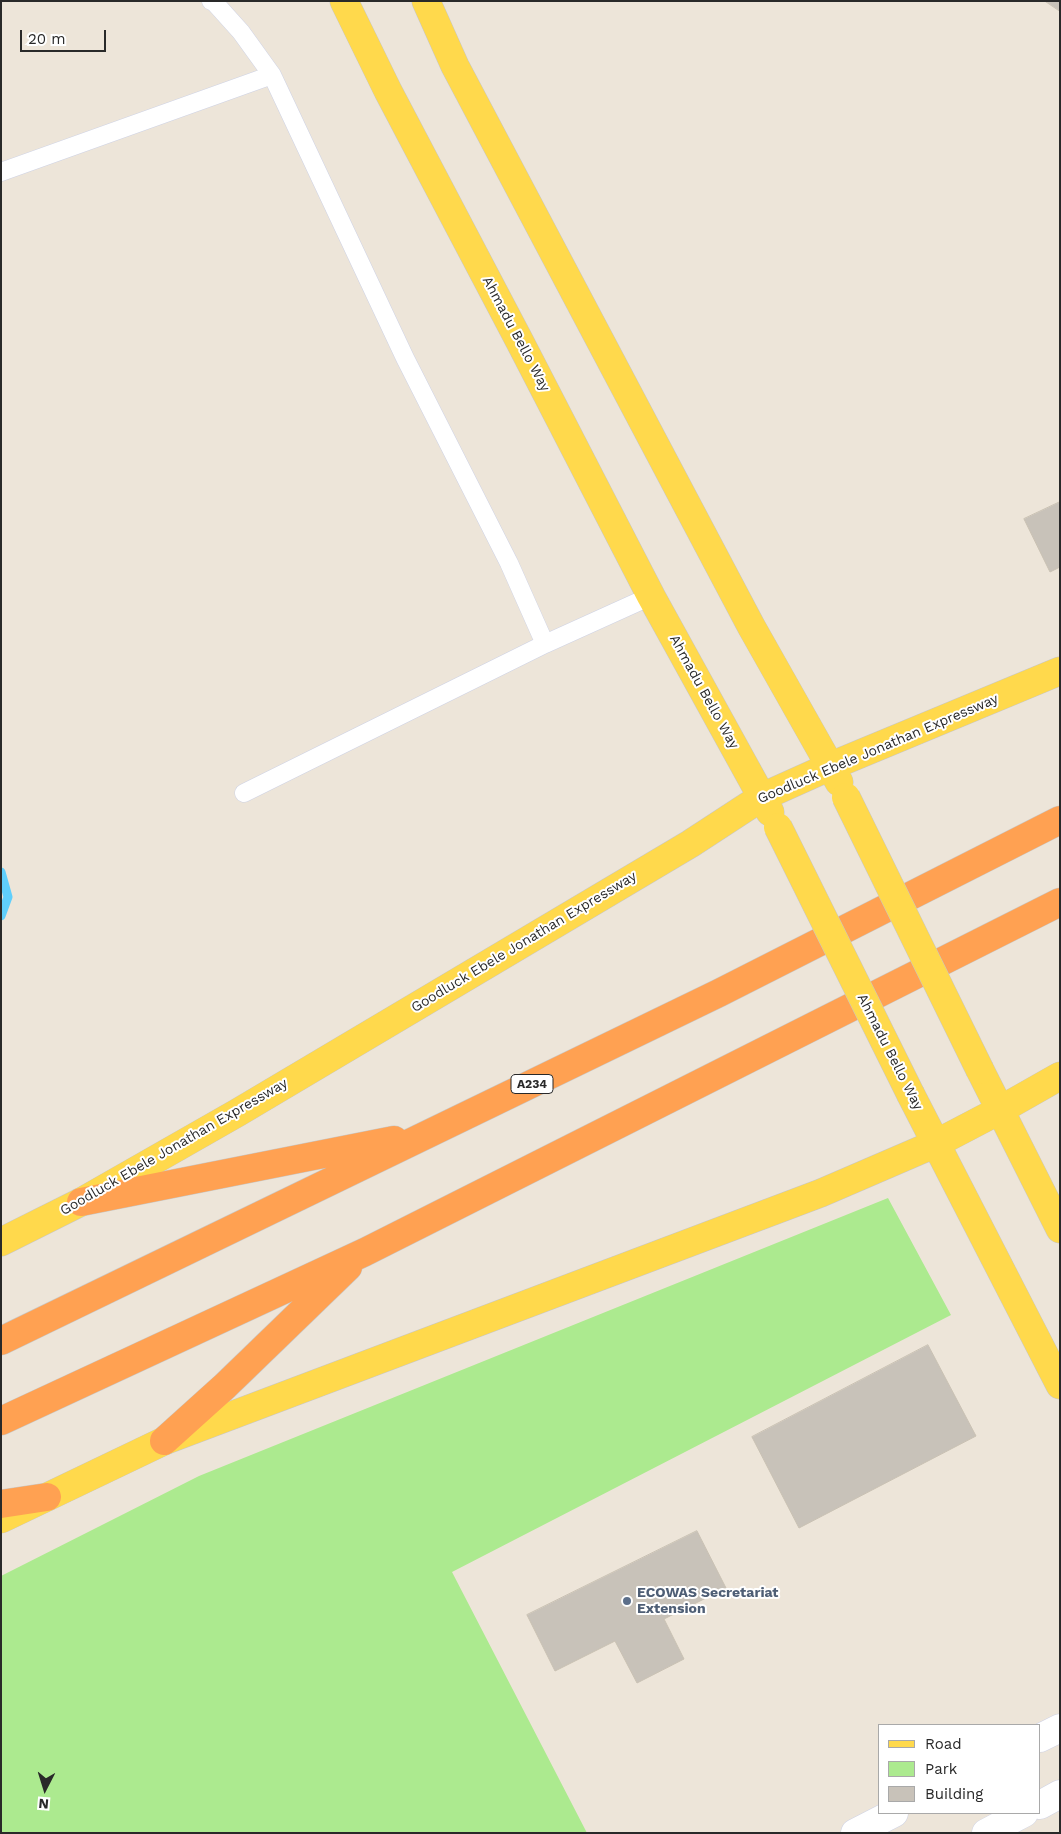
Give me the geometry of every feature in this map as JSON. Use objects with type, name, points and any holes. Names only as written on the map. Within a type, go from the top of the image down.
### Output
[{"type":"highway","name":"A234","points":[[1,1341],[719,993],[1060,820]]},
{"type":"highway","points":[[1,1421],[365,1252],[1060,902]]},
{"type":"highway","points":[[81,1202],[433,1133]]},
{"type":"highway","points":[[164,1441],[225,1386],[365,1252]]},
{"type":"highway","points":[[1,1504],[47,1497]]},
{"type":"main road","name":"Ahmadu Bello Way","points":[[344,1],[388,91],[520,342],[650,596],[778,827],[911,1095],[1060,1385]]},
{"type":"main road","points":[[426,1],[455,66],[751,626],[831,766],[1060,1229]]},
{"type":"main road","name":"Goodluck Ebele Jonathan Expressway","points":[[1,1242],[81,1202],[237,1113],[690,844],[762,797],[831,766],[1060,671]]},
{"type":"main road","points":[[1,1519],[164,1441],[821,1193],[937,1143],[1060,1076]]},
{"type":"street","points":[[1041,1738],[1060,1728]]},
{"type":"street","points":[[1041,1804],[1060,1794]]},
{"type":"street","points":[[855,1833],[892,1814]]},
{"type":"street","points":[[986,1833],[1022,1814]]},
{"type":"lane","points":[[212,1],[241,32],[272,76],[405,358],[509,563],[545,644]]},
{"type":"lane","points":[[1,172],[272,76]]},
{"type":"lane","points":[[244,793],[545,644],[650,596]]},
{"type":"green space","points":[[888,1198],[951,1315],[452,1572],[587,1833],[1,1833],[1,1576],[199,1476]]},
{"type":"building","points":[[1045,1],[1060,1],[1060,11]]},
{"type":"building","points":[[1060,502],[1060,567],[1050,572],[1024,519]]},
{"type":"building","points":[[928,1345],[976,1436],[799,1528],[752,1437]]},
{"type":"building","name":"ECOWAS Secretariat Extension","points":[[697,1531],[726,1588],[664,1619],[684,1659],[637,1683],[615,1641],[555,1671],[527,1615]]},
{"type":"waterway","points":[[1,872],[8,897],[1,916]]},
{"type":"place","name":"ECOWAS Secretariat Extension","points":[[627,1601]]}]
